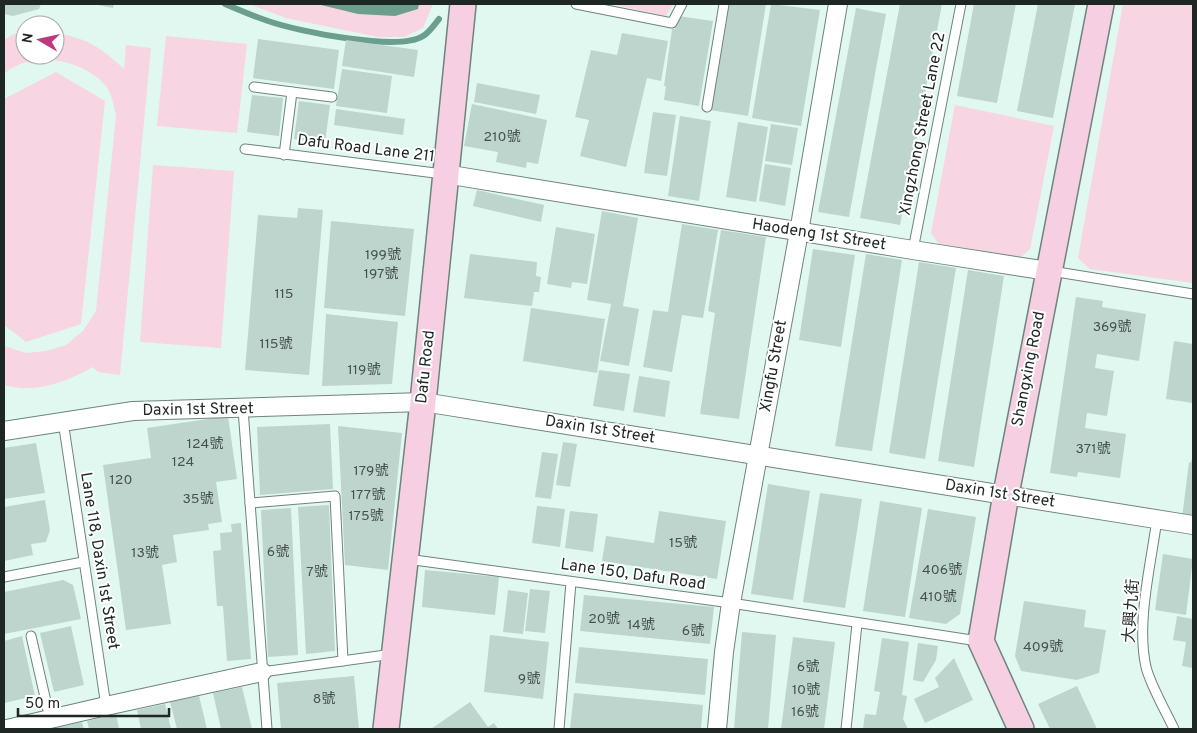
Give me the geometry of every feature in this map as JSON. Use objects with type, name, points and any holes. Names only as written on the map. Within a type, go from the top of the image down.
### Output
[{"type":"street","name":"Dafu Road","points":[[386,729],[446,174],[462,4]]},
{"type":"street","name":"Xingfu Street","points":[[717,729],[724,652],[731,603],[799,232],[838,4]]},
{"type":"street","name":"Shangxing Road","points":[[981,642],[1006,494],[1101,4]]},
{"type":"street","name":"Haodeng 1st Street","points":[[446,174],[1048,271]]},
{"type":"street","name":"Daxin 1st Street","points":[[4,431],[133,411],[422,402],[1193,525]]},
{"type":"street","points":[[981,642],[1021,729]]},
{"type":"street","points":[[7,729],[262,672]]},
{"type":"lane","points":[[576,4],[672,23],[682,4]]},
{"type":"lane","points":[[706,106],[724,4]]},
{"type":"lane","name":"Xingzhong Street Lane 22","points":[[913,250],[962,4]]},
{"type":"lane","points":[[254,87],[332,97]]},
{"type":"lane","name":"Dafu Road Lane 211","points":[[284,155],[292,92]]},
{"type":"lane","name":"Dafu Road Lane 211","points":[[245,149],[446,174]]},
{"type":"lane","name":"Haodeng 1st Street","points":[[1048,271],[1193,294]]},
{"type":"lane","points":[[243,409],[267,729]]},
{"type":"lane","name":"Lane 118, Daxin 1st Street","points":[[63,421],[106,706]]},
{"type":"lane","points":[[250,503],[336,496],[343,661]]},
{"type":"lane","name":"大興九街","points":[[1158,519],[1143,616],[1142,641],[1146,668],[1174,729]]},
{"type":"lane","name":"Lane 150, Dafu Road","points":[[404,559],[731,603],[981,642]]},
{"type":"lane","points":[[4,577],[83,562]]},
{"type":"lane","points":[[559,729],[571,582]]},
{"type":"lane","points":[[846,729],[857,624]]},
{"type":"lane","points":[[31,636],[50,719]]},
{"type":"lane","points":[[262,672],[393,654]]},
{"type":"shaded area","points":[[249,4],[433,4],[423,28],[404,37],[378,37],[286,18]]},
{"type":"shaded area","points":[[317,4],[419,4],[418,9],[395,16],[358,14]]},
{"type":"shaded area","points":[[611,4],[673,4],[666,16]]},
{"type":"shaded area","points":[[1123,4],[1193,4],[1193,283],[1090,269],[1078,258]]},
{"type":"shaded area","points":[[14,34],[15,65],[18,65],[4,74],[4,40]]},
{"type":"shaded area","points":[[65,35],[85,41],[100,49],[124,69],[126,45],[151,48],[120,375],[98,372],[93,367],[50,385],[27,388],[4,385],[4,346],[26,353],[46,351],[66,345],[83,331],[96,311],[116,116],[111,96],[106,86],[84,69],[65,63]]},
{"type":"shaded area","points":[[166,36],[247,44],[237,133],[157,126]]},
{"type":"shaded area","points":[[56,72],[105,101],[81,324],[26,342],[4,325],[4,99]]},
{"type":"shaded area","points":[[955,105],[1054,126],[1030,249],[1021,257],[939,244],[931,233]]},
{"type":"shaded area","points":[[153,165],[234,171],[221,348],[140,342]]},
{"type":"building","points":[[4,4],[41,4],[39,9],[13,16],[4,14]]},
{"type":"building","points":[[93,4],[114,4],[113,8]]},
{"type":"building","points":[[727,4],[766,4],[748,116],[710,110]]},
{"type":"building","points":[[771,4],[820,10],[801,126],[752,118]]},
{"type":"building","points":[[900,4],[942,4],[900,225],[860,218]]},
{"type":"building","points":[[974,4],[1016,4],[997,103],[957,96]]},
{"type":"building","points":[[1038,4],[1075,4],[1053,118],[1017,111]]},
{"type":"building","points":[[856,8],[886,14],[849,217],[818,212]]},
{"type":"building","points":[[678,16],[713,21],[699,106],[664,100],[666,86],[664,86],[672,29],[675,29]]},
{"type":"building","points":[[622,33],[668,41],[661,81],[647,78],[626,167],[580,156],[589,120],[575,117],[591,50],[617,55]]},
{"type":"building","points":[[258,39],[339,50],[334,89],[253,78]]},
{"type":"building","points":[[346,40],[418,50],[414,77],[342,66]]},
{"type":"building","points":[[342,69],[392,76],[387,113],[336,106]]},
{"type":"building","points":[[477,83],[540,95],[536,114],[474,102]]},
{"type":"building","points":[[252,95],[283,98],[279,136],[247,132]]},
{"type":"building","points":[[299,101],[330,105],[325,143],[294,139]]},
{"type":"building","points":[[472,104],[547,120],[538,164],[527,162],[526,168],[496,162],[498,152],[464,146]]},
{"type":"building","points":[[336,109],[405,119],[403,135],[334,125]]},
{"type":"building","points":[[653,112],[676,115],[667,176],[644,173]]},
{"type":"building","points":[[680,116],[711,121],[699,201],[668,196]]},
{"type":"building","points":[[738,122],[768,127],[756,202],[726,197]]},
{"type":"building","points":[[771,124],[798,128],[792,165],[765,161]]},
{"type":"building","points":[[765,164],[791,168],[785,206],[759,201]]},
{"type":"building","points":[[477,190],[544,205],[541,222],[473,206]]},
{"type":"building","points":[[298,208],[323,210],[309,375],[245,370],[258,215],[297,218]]},
{"type":"building","points":[[602,211],[638,218],[623,306],[639,309],[629,366],[600,361],[611,304],[587,300]]},
{"type":"building","points":[[331,221],[414,229],[405,316],[324,308]]},
{"type":"building","points":[[682,224],[718,230],[703,318],[682,315],[672,372],[643,367],[653,310],[668,312]]},
{"type":"building","points":[[556,227],[595,234],[587,284],[572,282],[571,288],[547,284]]},
{"type":"building","points":[[721,230],[766,237],[739,419],[700,414],[715,313],[708,311]]},
{"type":"building","points":[[813,249],[855,255],[841,347],[799,340]]},
{"type":"building","points":[[470,254],[537,262],[536,276],[541,277],[539,292],[534,292],[532,306],[464,298]]},
{"type":"building","points":[[866,254],[902,260],[872,451],[835,446]]},
{"type":"building","points":[[919,262],[956,268],[925,459],[889,453]]},
{"type":"building","points":[[968,270],[1004,276],[974,467],[938,461]]},
{"type":"building","points":[[1076,297],[1103,301],[1102,307],[1146,314],[1139,361],[1097,354],[1095,368],[1114,371],[1107,416],[1087,413],[1085,428],[1126,434],[1120,478],[1078,472],[1077,477],[1050,473]]},
{"type":"building","points":[[531,308],[605,319],[597,373],[523,361]]},
{"type":"building","points":[[326,314],[398,322],[392,384],[322,386]]},
{"type":"building","points":[[1174,341],[1193,344],[1193,403],[1166,399]]},
{"type":"building","points":[[599,370],[630,374],[624,411],[593,406]]},
{"type":"building","points":[[639,376],[670,381],[665,417],[633,412]]},
{"type":"building","points":[[228,416],[237,479],[216,482],[222,522],[208,524],[209,530],[173,535],[177,562],[162,565],[171,624],[126,630],[103,465],[151,458],[147,428]]},
{"type":"building","points":[[330,424],[333,489],[260,495],[257,427]]},
{"type":"building","points":[[338,426],[402,433],[388,570],[345,565]]},
{"type":"building","points":[[563,442],[577,444],[570,487],[556,485]]},
{"type":"building","points":[[36,443],[45,493],[4,499],[4,448]]},
{"type":"building","points":[[542,452],[558,454],[551,499],[535,497]]},
{"type":"building","points":[[1192,458],[1193,520],[1182,518],[1189,462],[1191,463]]},
{"type":"building","points":[[768,484],[810,491],[793,600],[751,594]]},
{"type":"building","points":[[820,493],[862,499],[845,608],[803,602]]},
{"type":"building","points":[[45,500],[50,530],[46,542],[31,544],[33,555],[4,561],[4,507]]},
{"type":"building","points":[[880,501],[922,508],[905,617],[863,611]]},
{"type":"building","points":[[329,505],[335,651],[306,654],[298,507]]},
{"type":"building","points":[[537,506],[565,509],[560,547],[532,543]]},
{"type":"building","points":[[291,508],[298,655],[268,657],[261,510]]},
{"type":"building","points":[[928,509],[976,517],[960,614],[946,624],[909,618]]},
{"type":"building","points":[[570,511],[598,514],[593,552],[565,548]]},
{"type":"building","points":[[659,511],[726,521],[717,579],[602,561],[606,536],[654,543]]},
{"type":"building","points":[[241,523],[251,659],[227,661],[223,606],[217,606],[213,551],[221,550],[220,533],[232,532],[231,524]]},
{"type":"building","points":[[1163,554],[1193,559],[1186,615],[1155,610]]},
{"type":"building","points":[[425,570],[499,577],[495,615],[422,607]]},
{"type":"building","points":[[63,580],[73,585],[81,619],[4,634],[4,592]]},
{"type":"building","points":[[530,589],[550,591],[545,633],[525,631]]},
{"type":"building","points":[[508,590],[528,593],[523,634],[503,632]]},
{"type":"building","points":[[584,595],[714,607],[710,644],[580,631]]},
{"type":"building","points":[[1024,601],[1086,610],[1084,627],[1106,630],[1099,673],[1077,680],[1021,671],[1015,656]]},
{"type":"building","points":[[1177,616],[1193,619],[1193,668],[1182,666],[1186,642],[1173,640]]},
{"type":"building","points":[[71,626],[84,685],[54,692],[40,633]]},
{"type":"building","points":[[742,632],[776,635],[768,729],[734,729]]},
{"type":"building","points":[[490,635],[549,642],[543,699],[484,692]]},
{"type":"building","points":[[22,636],[35,696],[4,703],[4,641]]},
{"type":"building","points":[[793,637],[835,642],[824,729],[781,729]]},
{"type":"building","points":[[882,638],[909,642],[902,695],[907,696],[903,719],[908,729],[863,729],[865,714],[876,715],[880,692],[874,691]]},
{"type":"building","points":[[918,643],[938,646],[936,660],[923,682],[913,680]]},
{"type":"building","points":[[579,647],[708,659],[705,695],[575,683]]},
{"type":"building","points":[[954,658],[973,700],[925,723],[914,699],[939,687],[935,678]]},
{"type":"building","points":[[354,676],[359,729],[281,729],[277,683]]},
{"type":"building","points":[[1077,686],[1097,729],[1050,729],[1038,704]]},
{"type":"building","points":[[242,687],[252,729],[221,729],[213,693]]},
{"type":"building","points":[[574,693],[703,705],[701,729],[570,729]]},
{"type":"building","points":[[199,696],[207,729],[177,729],[170,702]]},
{"type":"building","points":[[470,702],[488,727],[494,723],[498,729],[431,729]]},
{"type":"building","points":[[165,704],[171,729],[141,729],[137,710]]},
{"type":"building","points":[[116,714],[119,729],[89,729],[87,721]]},
{"type":"building","points":[[82,722],[84,729],[54,729],[54,728]]},
{"type":"waterway","points":[[225,4],[257,17],[301,30],[371,41],[393,42],[411,40],[425,35],[439,19]]}]
